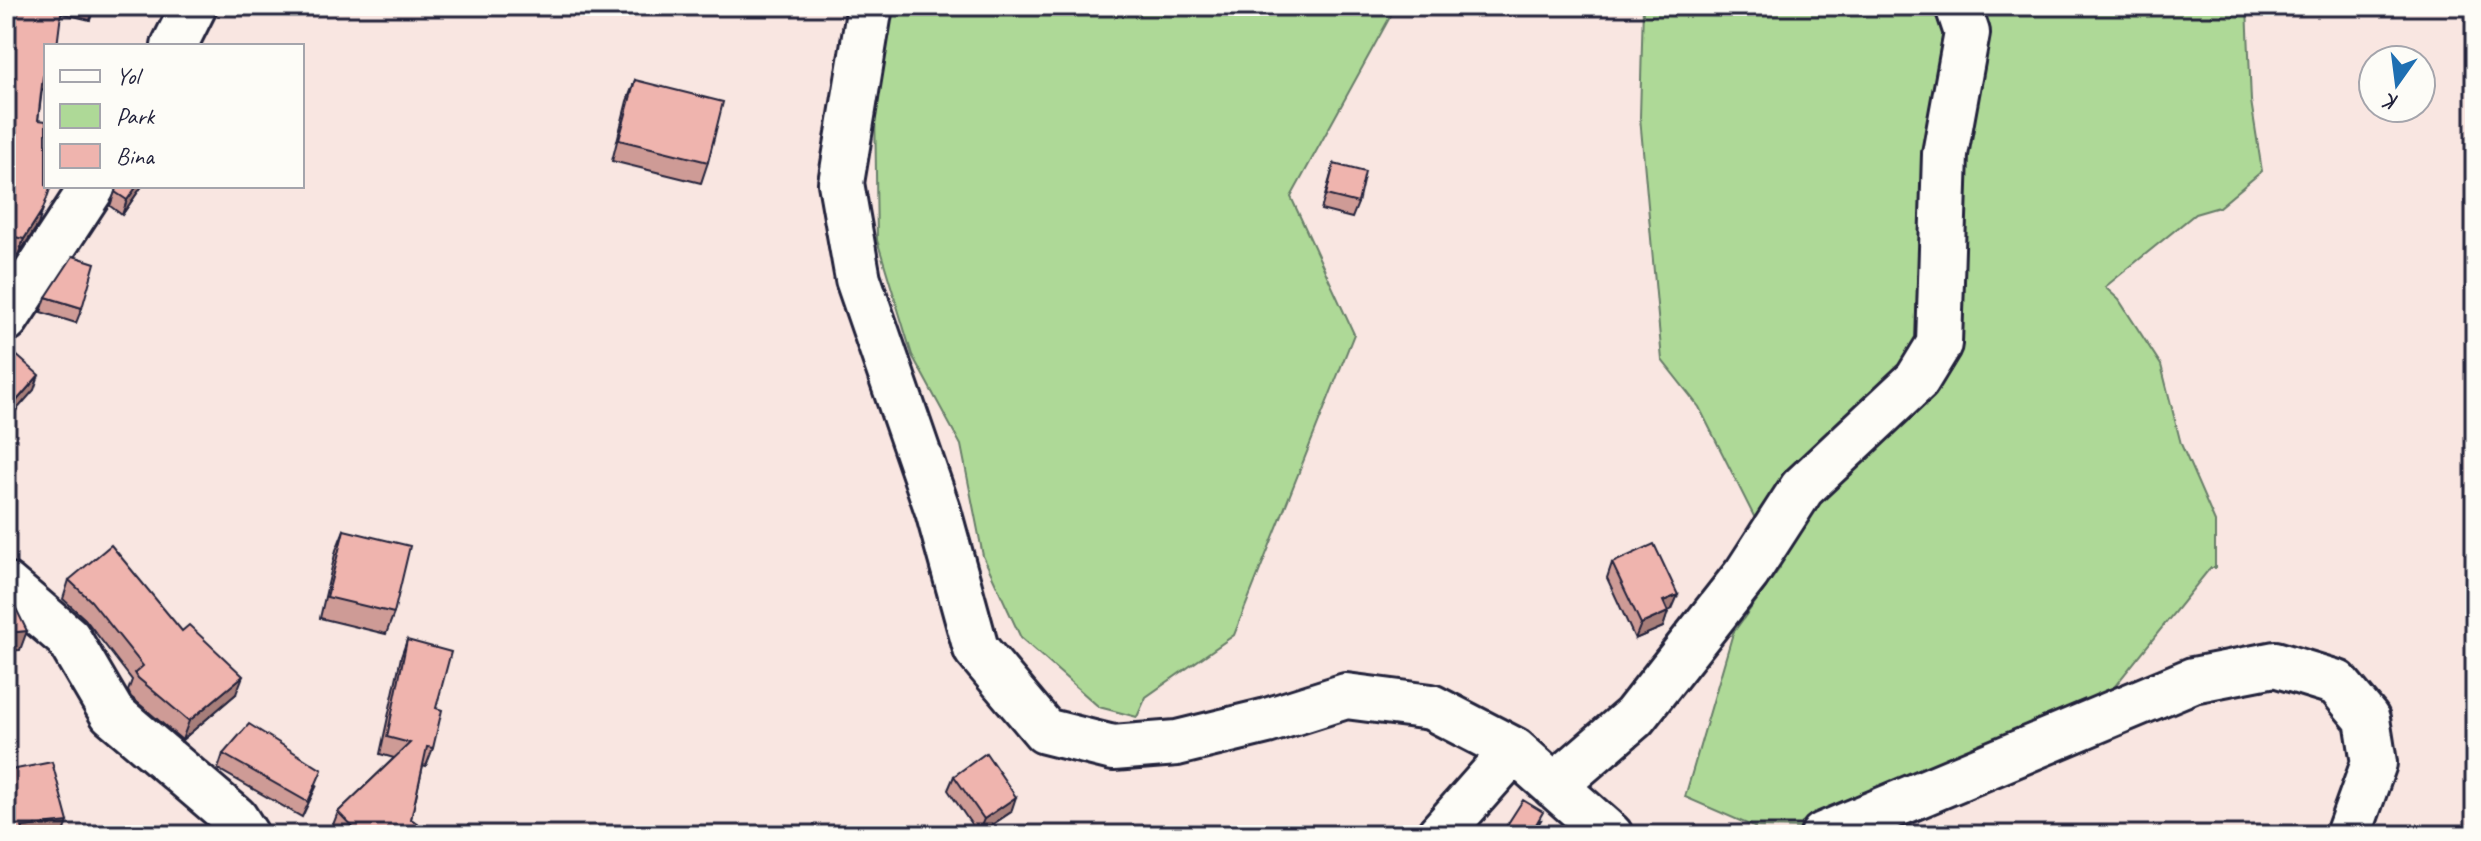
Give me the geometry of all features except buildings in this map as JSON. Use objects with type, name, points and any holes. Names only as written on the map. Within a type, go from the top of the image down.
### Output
[{"type":"street","points":[[175,44],[194,6]]},
{"type":"street","points":[[870,6],[841,183],[858,279],[938,511],[976,649],[1045,731],[1113,748],[1177,743],[1267,721],[1346,696],[1431,707],[1514,750],[1610,835]]},
{"type":"street","points":[[1554,786],[1634,717],[1747,573],[1802,488],[1917,380],[1939,344],[1945,154],[1967,33],[1958,6]]},
{"type":"street","points":[[6,319],[92,188]]},
{"type":"street","points":[[6,585],[68,638],[112,713],[235,818],[246,835]]},
{"type":"street","points":[[1823,835],[2193,680],[2275,664],[2337,683],[2367,719],[2374,763],[2348,835]]},
{"type":"street","points":[[1439,835],[1514,750]]},
{"type":"green space","points":[[894,6],[1396,6],[1291,197],[1354,334],[1234,635],[1146,697],[1137,717],[1099,707],[1021,638],[983,556],[961,445],[912,355],[877,240],[875,106]]},
{"type":"green space","points":[[1643,6],[2247,6],[2251,101],[2262,171],[2219,207],[2195,214],[2105,287],[2119,300],[2161,365],[2181,444],[2215,522],[2215,568],[2210,568],[2099,706],[1808,828],[1754,827],[1685,797],[1733,633],[1780,568],[1699,407],[1662,360],[1640,117]]}]
